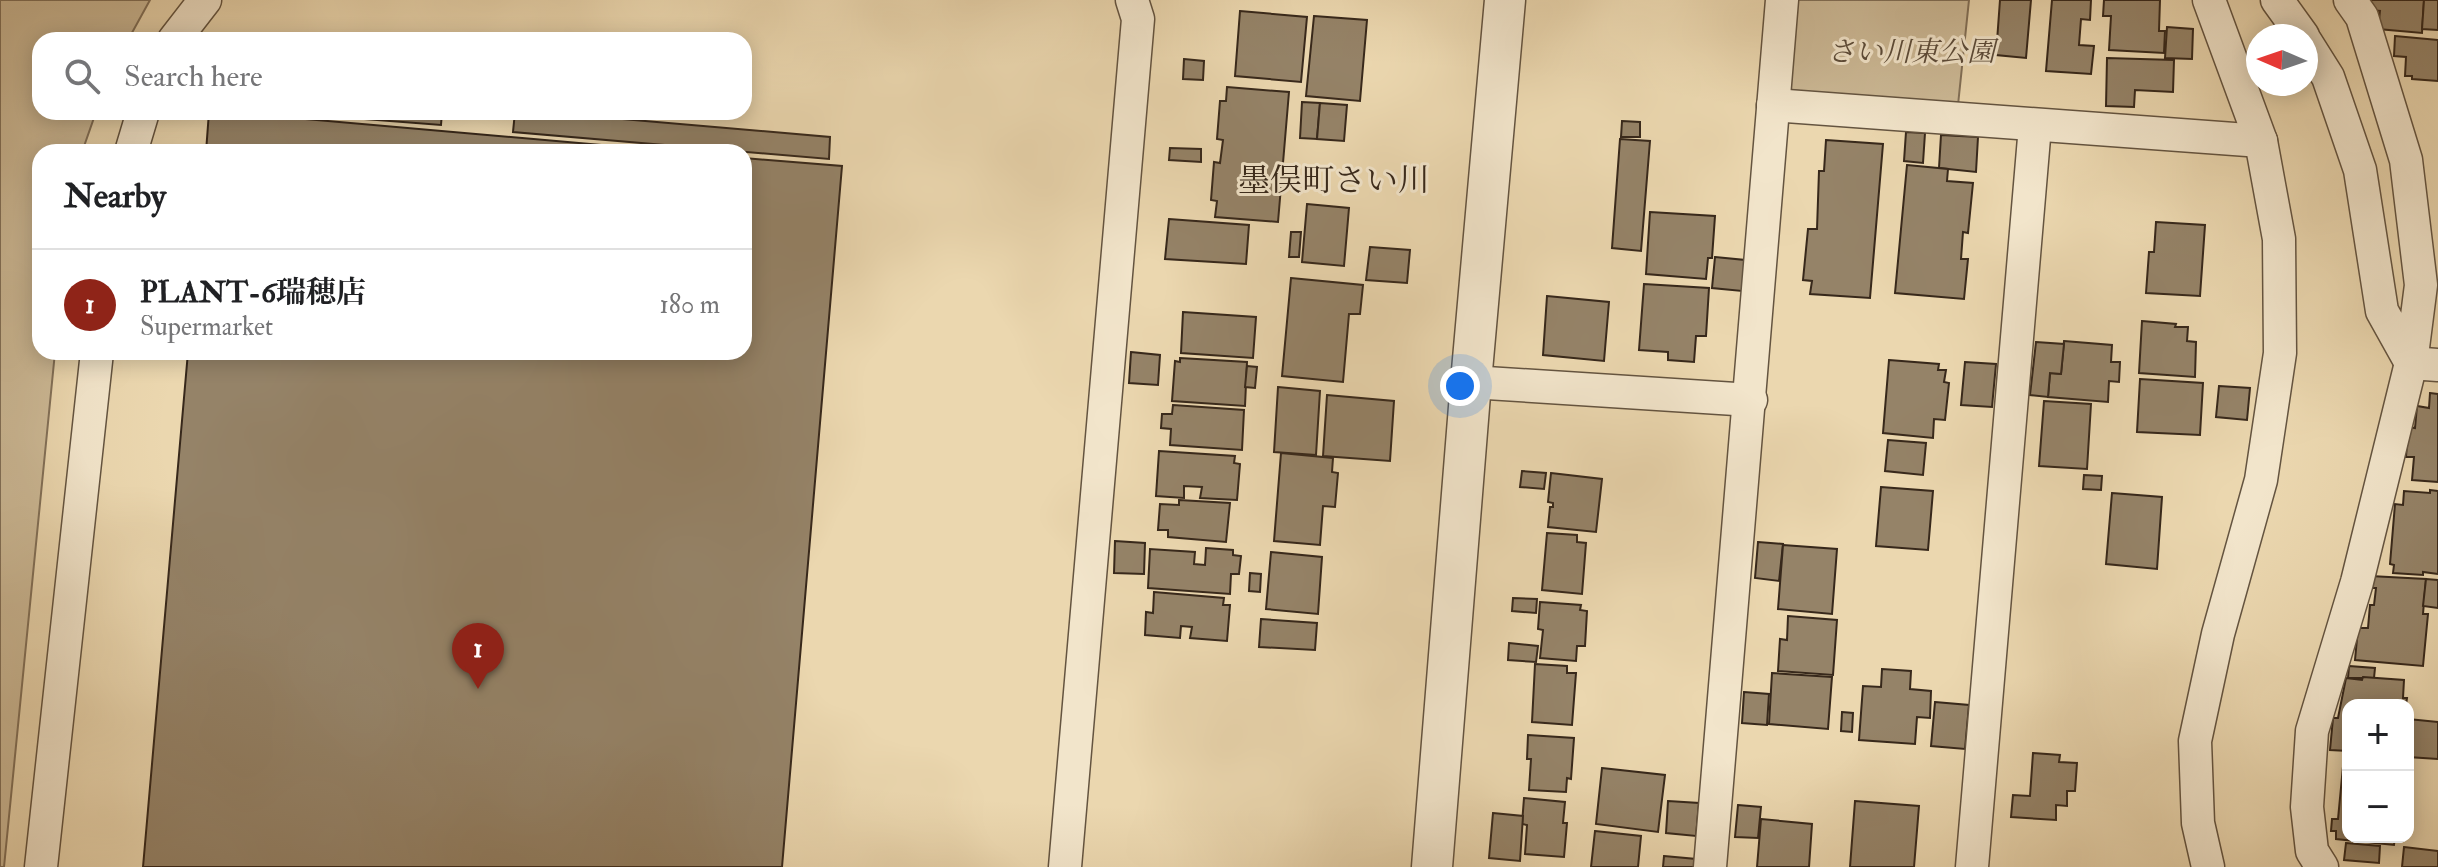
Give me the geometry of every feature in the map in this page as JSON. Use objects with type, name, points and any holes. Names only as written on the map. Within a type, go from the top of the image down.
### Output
[{"type":"street","points":[[180,32],[205,0]]},
{"type":"street","points":[[1065,867],[1138,19],[1132,0]]},
{"type":"street","points":[[1432,867],[1505,0]]},
{"type":"street","points":[[1710,867],[1782,0]]},
{"type":"street","points":[[2208,867],[2198,823],[2195,741],[2218,634],[2261,480],[2280,353],[2279,239],[2261,141],[2209,0]]},
{"type":"street","points":[[2277,0],[2294,24]]},
{"type":"street","points":[[2322,867],[2312,851],[2307,807],[2312,731],[2424,364],[2421,285],[2406,160],[2362,17],[2350,0]]},
{"type":"street","points":[[2318,61],[2328,77],[2360,170],[2382,311],[2424,364]]},
{"type":"street","points":[[1773,105],[2261,141]]},
{"type":"street","points":[[133,144],[141,120]]},
{"type":"street","points":[[1972,867],[2035,126]]},
{"type":"street","points":[[41,867],[96,360]]},
{"type":"street","points":[[1471,382],[1751,400]]},
{"type":"green space","points":[[0,0],[150,0],[132,32],[32,32],[32,120],[93,120],[85,144],[32,144],[32,360],[54,360],[4,867],[0,867]]},
{"type":"green space","name":"さい川東公園","points":[[1797,0],[1969,0],[1958,105],[1789,90]]},
{"type":"building","points":[[2000,0],[2031,0],[2026,58],[1996,55]]},
{"type":"building","points":[[2052,0],[2091,0],[2090,20],[2081,19],[2079,45],[2094,46],[2091,74],[2046,71]]},
{"type":"building","points":[[2104,0],[2160,0],[2159,31],[2165,31],[2164,53],[2109,50],[2111,16],[2103,16]]},
{"type":"building","points":[[2370,0],[2424,0],[2422,33],[2378,29],[2380,11],[2370,10]]},
{"type":"building","points":[[2424,0],[2438,0],[2438,30],[2422,29]]},
{"type":"building","points":[[1240,11],[1307,17],[1301,82],[1235,76]]},
{"type":"building","points":[[1314,16],[1367,20],[1360,101],[1306,96]]},
{"type":"building","points":[[2167,27],[2193,29],[2192,59],[2165,58]]},
{"type":"building","points":[[2395,36],[2438,40],[2438,81],[2405,76],[2406,57],[2394,56]]},
{"type":"building","points":[[2107,58],[2174,60],[2173,92],[2135,90],[2134,107],[2106,106]]},
{"type":"building","points":[[1184,59],[1204,61],[1203,80],[1183,79]]},
{"type":"building","points":[[1227,87],[1289,92],[1278,222],[1215,217],[1217,201],[1211,200],[1214,162],[1220,163],[1223,140],[1217,139],[1220,101],[1226,101]]},
{"type":"building","points":[[1302,102],[1320,103],[1317,139],[1300,138]]},
{"type":"building","points":[[1320,103],[1347,105],[1344,141],[1317,139]]},
{"type":"building","points":[[208,120],[317,120],[590,144],[207,144]]},
{"type":"building","points":[[377,120],[441,120],[441,125]]},
{"type":"building","points":[[514,120],[633,120],[830,137],[829,159],[752,152],[752,144],[653,144],[513,132]]},
{"type":"building","points":[[1622,121],[1640,122],[1640,137],[1621,137]]},
{"type":"building","points":[[1906,132],[1925,133],[1923,163],[1904,161]]},
{"type":"building","points":[[1941,135],[1978,137],[1976,172],[1939,168]]},
{"type":"building","points":[[1620,139],[1650,141],[1641,251],[1612,248]]},
{"type":"building","points":[[1826,140],[1883,144],[1870,298],[1810,294],[1812,281],[1803,280],[1808,229],[1817,229],[1819,171],[1824,171]]},
{"type":"building","points":[[1170,148],[1201,149],[1201,162],[1169,160]]},
{"type":"building","points":[[752,159],[842,166],[782,867],[143,867],[187,360],[752,360]]},
{"type":"building","points":[[1907,165],[1948,169],[1947,181],[1973,183],[1968,233],[1963,232],[1961,259],[1968,259],[1964,299],[1895,293]]},
{"type":"building","points":[[1307,204],[1349,208],[1344,266],[1302,262]]},
{"type":"building","points":[[1650,212],[1715,216],[1712,258],[1708,258],[1706,279],[1646,274]]},
{"type":"building","points":[[1169,219],[1249,225],[1246,264],[1165,259]]},
{"type":"building","points":[[2156,222],[2205,225],[2200,296],[2146,293],[2149,252],[2154,252]]},
{"type":"building","points":[[1291,232],[1301,232],[1299,257],[1289,257]]},
{"type":"building","points":[[1370,247],[1410,250],[1407,283],[1366,280]]},
{"type":"building","points":[[1715,257],[1745,260],[1742,291],[1712,288]]},
{"type":"building","points":[[1291,278],[1363,285],[1360,314],[1349,314],[1343,382],[1282,376]]},
{"type":"building","points":[[1644,284],[1709,288],[1706,336],[1696,336],[1694,362],[1668,360],[1668,352],[1639,350]]},
{"type":"building","points":[[1547,296],[1609,302],[1604,361],[1543,355]]},
{"type":"building","points":[[1183,312],[1256,317],[1253,358],[1181,353]]},
{"type":"building","points":[[2142,321],[2188,327],[2187,341],[2196,342],[2195,377],[2139,373]]},
{"type":"building","points":[[2064,341],[2112,345],[2111,362],[2120,362],[2119,382],[2109,381],[2108,402],[2048,397],[2050,373],[2061,374]]},
{"type":"building","points":[[2036,342],[2064,344],[2061,374],[2050,373],[2048,397],[2030,395]]},
{"type":"building","points":[[1131,352],[1160,355],[1158,385],[1129,383]]},
{"type":"building","points":[[1180,358],[1247,362],[1245,406],[1172,401],[1175,361],[1180,362]]},
{"type":"building","points":[[1889,360],[1939,364],[1938,370],[1946,370],[1944,382],[1949,383],[1945,420],[1934,419],[1933,438],[1883,433]]},
{"type":"building","points":[[1965,362],[1996,364],[1992,407],[1961,405]]},
{"type":"building","points":[[1247,366],[1257,367],[1255,388],[1245,387]]},
{"type":"building","points":[[2140,379],[2203,383],[2200,435],[2137,432]]},
{"type":"building","points":[[2219,386],[2250,388],[2247,420],[2216,417]]},
{"type":"building","points":[[1278,387],[1320,391],[1316,455],[1274,452]]},
{"type":"building","points":[[2430,393],[2438,394],[2438,482],[2412,480],[2414,457],[2406,457],[2408,427],[2415,428],[2417,406],[2429,408]]},
{"type":"building","points":[[1327,395],[1394,401],[1390,461],[1323,456]]},
{"type":"building","points":[[2044,401],[2091,404],[2087,469],[2039,466]]},
{"type":"building","points":[[1173,405],[1244,410],[1242,450],[1170,445],[1171,429],[1161,428],[1162,414],[1172,414]]},
{"type":"building","points":[[1888,440],[1926,443],[1923,475],[1885,471]]},
{"type":"building","points":[[1159,451],[1235,456],[1234,463],[1240,464],[1237,500],[1200,498],[1202,487],[1184,486],[1184,498],[1156,496]]},
{"type":"building","points":[[1281,453],[1333,458],[1332,472],[1338,473],[1335,507],[1323,506],[1320,545],[1274,541]]},
{"type":"building","points":[[1522,471],[1546,473],[1544,489],[1520,487]]},
{"type":"building","points":[[1551,473],[1602,479],[1596,532],[1548,527],[1550,507],[1553,507],[1553,503],[1548,502]]},
{"type":"building","points":[[2084,475],[2102,476],[2101,490],[2083,489]]},
{"type":"building","points":[[1881,487],[1933,491],[1928,550],[1876,546]]},
{"type":"building","points":[[2430,490],[2438,491],[2438,574],[2393,573],[2394,565],[2390,564],[2395,504],[2403,505],[2404,491],[2430,493]]},
{"type":"building","points":[[2112,493],[2162,497],[2157,569],[2106,564]]},
{"type":"building","points":[[1179,500],[1230,503],[1226,542],[1168,537],[1168,530],[1158,530],[1160,504],[1179,505]]},
{"type":"building","points":[[1547,533],[1577,535],[1577,542],[1586,543],[1582,594],[1542,590]]},
{"type":"building","points":[[1115,541],[1145,543],[1144,574],[1114,573]]},
{"type":"building","points":[[1758,542],[1783,544],[1779,581],[1755,578]]},
{"type":"building","points":[[1783,545],[1837,549],[1832,614],[1778,609]]},
{"type":"building","points":[[1206,548],[1233,550],[1233,555],[1241,556],[1239,574],[1231,574],[1230,594],[1148,588],[1150,549],[1195,552],[1194,564],[1205,565]]},
{"type":"building","points":[[1271,552],[1322,557],[1318,614],[1266,609]]},
{"type":"building","points":[[1250,573],[1261,574],[1260,592],[1249,591]]},
{"type":"building","points":[[2370,576],[2426,579],[2423,614],[2428,614],[2423,666],[2355,660],[2358,628],[2368,628],[2370,605],[2374,605],[2376,588],[2369,588]]},
{"type":"building","points":[[2426,579],[2438,580],[2438,608],[2423,606]]},
{"type":"building","points":[[1154,592],[1224,598],[1223,605],[1230,605],[1227,641],[1190,638],[1192,627],[1181,626],[1180,638],[1145,635],[1146,612],[1153,613]]},
{"type":"building","points":[[1513,598],[1537,599],[1536,613],[1512,611]]},
{"type":"building","points":[[1540,602],[1581,605],[1580,610],[1587,611],[1585,646],[1577,646],[1576,661],[1540,658],[1543,630],[1538,629]]},
{"type":"building","points":[[1788,616],[1837,620],[1833,675],[1778,671],[1780,639],[1787,640]]},
{"type":"building","points":[[1261,619],[1317,623],[1315,650],[1259,647]]},
{"type":"building","points":[[1509,643],[1538,646],[1536,662],[1508,660]]},
{"type":"building","points":[[1535,664],[1567,666],[1567,673],[1576,673],[1572,725],[1532,722]]},
{"type":"building","points":[[2349,666],[2375,668],[2374,678],[2348,678]]},
{"type":"building","points":[[1882,669],[1911,671],[1910,689],[1931,691],[1930,718],[1917,717],[1915,744],[1859,740],[1863,686],[1881,687]]},
{"type":"building","points":[[1772,673],[1832,677],[1828,729],[1769,724]]},
{"type":"building","points":[[2363,677],[2404,680],[2403,698],[2407,699],[2342,699],[2342,751],[2330,750],[2333,718],[2338,718],[2346,678],[2362,680]]},
{"type":"building","points":[[1744,692],[1769,694],[1767,725],[1742,723]]},
{"type":"building","points":[[1935,702],[1969,705],[1965,749],[1931,746]]},
{"type":"building","points":[[1842,712],[1853,713],[1852,732],[1841,731]]},
{"type":"building","points":[[2414,720],[2438,722],[2438,759],[2414,757]]},
{"type":"building","points":[[1528,735],[1574,738],[1571,779],[1567,778],[1566,792],[1529,790],[1531,759],[1527,759]]},
{"type":"building","points":[[2033,753],[2060,755],[2059,762],[2077,763],[2075,791],[2067,791],[2067,806],[2056,805],[2056,820],[2011,817],[2013,795],[2030,796]]},
{"type":"building","points":[[1602,768],[1665,775],[1658,832],[1596,824]]},
{"type":"building","points":[[2342,777],[2342,840],[2336,839],[2336,831],[2331,831],[2332,819],[2338,819]]},
{"type":"building","points":[[1524,798],[1565,802],[1564,857],[1525,854],[1527,825],[1522,824]]},
{"type":"building","points":[[1668,801],[1699,803],[1696,836],[1666,833]]},
{"type":"building","points":[[1855,801],[1919,806],[1914,867],[1850,867]]},
{"type":"building","points":[[1738,805],[1761,807],[1758,838],[1735,837]]},
{"type":"building","points":[[1493,813],[1523,816],[1520,861],[1489,858]]},
{"type":"building","points":[[1761,819],[1812,824],[1809,867],[1757,867]]},
{"type":"building","points":[[1595,831],[1641,836],[1638,867],[1591,867]]},
{"type":"building","points":[[2346,843],[2380,846],[2379,863],[2344,860]]},
{"type":"building","points":[[2404,847],[2438,851],[2438,867],[2402,867]]},
{"type":"building","points":[[1664,856],[1696,859],[1695,867],[1663,867]]},
{"type":"place","name":"PLANT-6瑞穂店","points":[[478,689]]},
{"type":"district","name":"墨俣町さい川","points":[[1334,180]]}]
